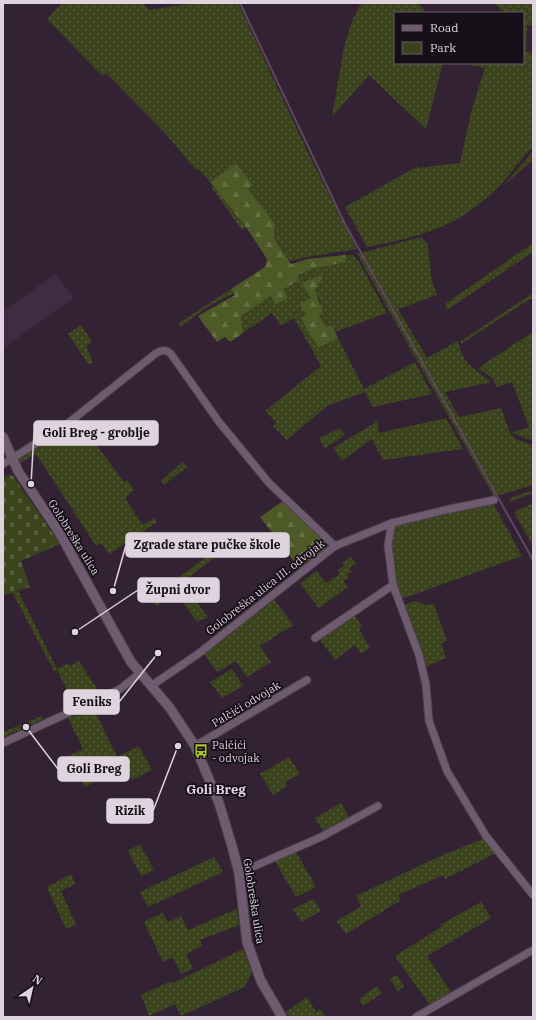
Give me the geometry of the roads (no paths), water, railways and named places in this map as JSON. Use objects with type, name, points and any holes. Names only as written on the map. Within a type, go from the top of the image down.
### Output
[{"type":"street","points":[[3,464],[12,460],[80,414],[155,354],[160,351],[167,351],[171,354],[219,422],[268,483],[335,546]]},
{"type":"street","name":"Golobreška ulica","points":[[3,437],[12,460],[23,481],[59,532],[139,674],[170,708],[195,746],[221,808],[240,873],[247,942],[261,981],[282,1017]]},
{"type":"street","name":"Golobreška ulica III. odvojak","points":[[151,686],[198,654],[335,546],[392,523],[494,500]]},
{"type":"street","points":[[392,523],[388,545],[393,585],[419,655],[426,686],[428,721],[446,771],[486,836],[533,895]]},
{"type":"street","points":[[315,638],[393,585]]},
{"type":"street","points":[[3,743],[120,689],[139,674]]},
{"type":"street","name":"Palčići odvojak","points":[[195,746],[307,680]]},
{"type":"street","points":[[240,873],[321,837],[378,806]]},
{"type":"street","points":[[416,1017],[533,950]]},
{"type":"waterway","points":[[240,3],[345,224],[533,560]]},
{"type":"place","name":"Goli Breg - groblje","points":[[31,484]]},
{"type":"place","name":"Zgrade stare pučke škole","points":[[113,591]]},
{"type":"place","name":"Župni dvor","points":[[75,632]]},
{"type":"place","name":"Feniks","points":[[158,653]]},
{"type":"place","name":"Goli Breg","points":[[26,727]]},
{"type":"place","name":"Rizik","points":[[178,746]]},
{"type":"place","name":"Palčići - odvojak","points":[[201,751]]},
{"type":"district","name":"Goli Breg","points":[[216,789]]}]
